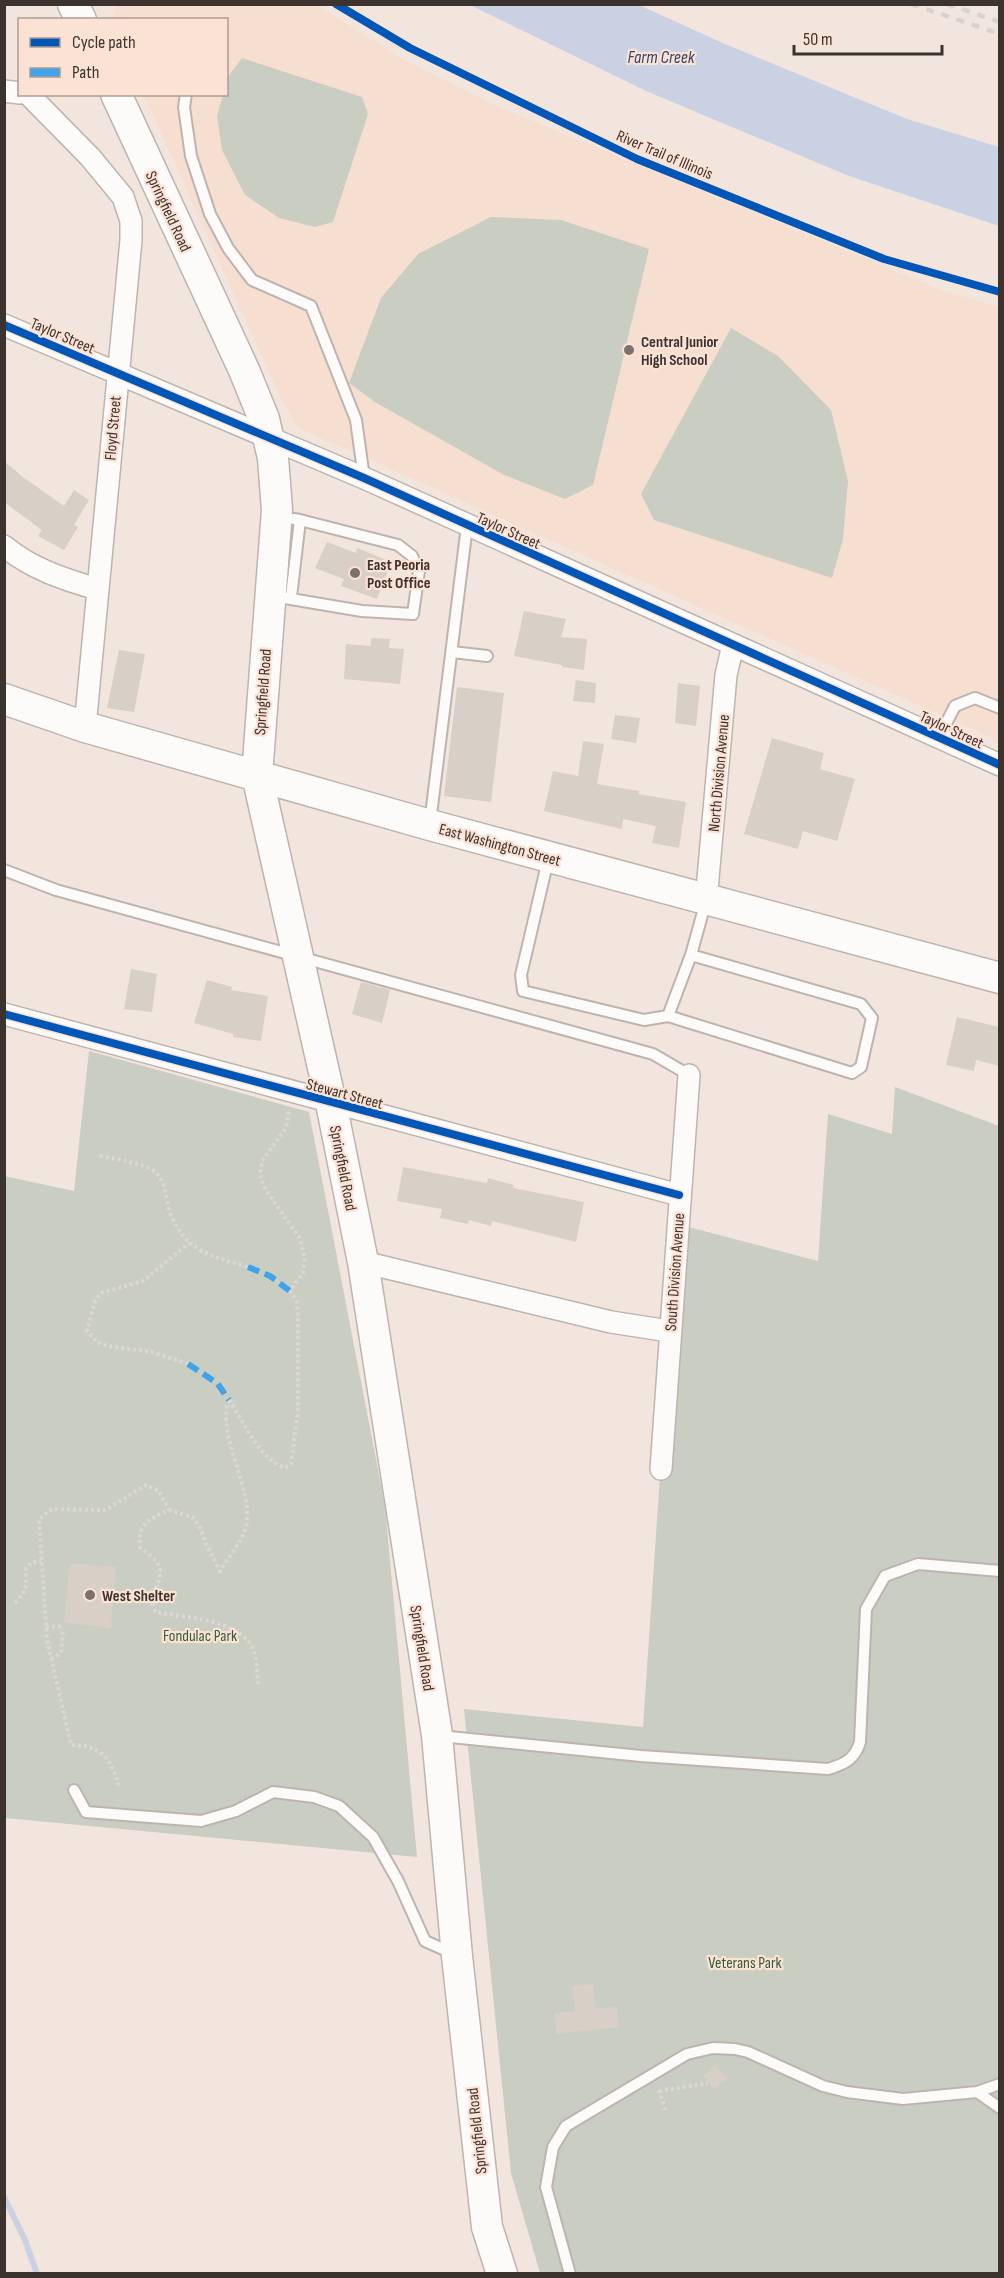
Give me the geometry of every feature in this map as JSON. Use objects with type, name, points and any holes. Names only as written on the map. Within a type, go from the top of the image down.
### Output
[{"type":"main road","points":[[73,4],[80,18]]},
{"type":"main road","name":"Springfield Road","points":[[117,96],[262,413],[288,517],[257,775],[331,1103],[363,1262],[437,1736],[457,1956],[487,2227],[502,2274]]},
{"type":"main road","name":"East Washington Street","points":[[4,699],[85,727],[430,825],[999,978]]},
{"type":"street","name":"Floyd Street","points":[[30,96],[90,157],[123,197],[131,221],[85,727]]},
{"type":"street","name":"Taylor Street","points":[[4,325],[364,478],[999,765]]},
{"type":"street","points":[[4,546],[33,566],[54,576],[97,589]]},
{"type":"street","name":"North Division Avenue","points":[[706,901],[726,675],[733,645]]},
{"type":"street","name":"Stewart Street","points":[[4,1014],[679,1195]]},
{"type":"street","name":"South Division Avenue","points":[[661,1469],[669,1331],[689,1075]]},
{"type":"street","points":[[363,1262],[610,1322],[669,1331]]},
{"type":"lane","points":[[186,96],[184,107],[191,156],[210,214],[228,248],[252,280],[311,306],[356,420],[364,478]]},
{"type":"lane","points":[[280,596],[362,611],[413,614],[419,571],[412,556],[398,545],[288,517]]},
{"type":"lane","points":[[430,825],[467,525]]},
{"type":"lane","points":[[452,652],[487,656]]},
{"type":"lane","points":[[939,737],[955,706],[975,698],[999,708]]},
{"type":"lane","points":[[549,857],[521,975],[524,991],[644,1020],[668,1016],[852,1073],[861,1067],[872,1018],[861,1004],[691,955]]},
{"type":"lane","points":[[4,870],[56,890],[653,1053],[689,1075]]},
{"type":"lane","points":[[668,1016],[691,955],[706,901]]},
{"type":"lane","points":[[437,1736],[641,1756],[828,1769],[844,1764],[856,1754],[860,1742],[866,1609],[885,1576],[918,1564],[999,1571]]},
{"type":"lane","points":[[74,1790],[86,1812],[201,1821],[236,1811],[273,1792],[314,1797],[339,1806],[373,1837],[398,1881],[424,1941],[457,1956]]},
{"type":"lane","points":[[570,2274],[546,2187],[553,2147],[566,2126],[648,2075],[687,2054],[713,2048],[735,2049],[748,2052],[823,2086],[848,2092],[903,2099],[977,2092],[999,2084]]},
{"type":"lane","points":[[977,2092],[999,2108]]},
{"type":"path","points":[[119,1786],[114,1768],[101,1751],[83,1745],[71,1745],[46,1627],[39,1519],[52,1509],[106,1510],[146,1485],[159,1491],[169,1510],[192,1517],[201,1529],[206,1545],[220,1571],[246,1529],[247,1513],[227,1426],[226,1407],[229,1400],[264,1453],[279,1466],[285,1468],[291,1464],[298,1411],[298,1318],[297,1302],[290,1291],[303,1274],[305,1257],[299,1237],[265,1189],[260,1175],[262,1161],[286,1128],[291,1104]]},
{"type":"path","points":[[100,1156],[148,1167],[156,1173],[165,1186],[170,1210],[177,1226],[189,1243],[198,1250],[248,1267]]},
{"type":"path","points":[[188,1364],[152,1352],[107,1346],[97,1342],[87,1331],[95,1301],[101,1293],[143,1281],[189,1243]]},
{"type":"path","points":[[169,1510],[144,1524],[139,1536],[140,1547],[158,1564],[160,1573],[152,1606],[156,1612],[204,1619],[237,1632],[249,1642],[255,1652],[258,1684]]},
{"type":"path","points":[[15,1602],[25,1592],[26,1568],[31,1563],[41,1561]]},
{"type":"path","points":[[116,1598],[152,1601]]},
{"type":"path","points":[[46,1627],[62,1627],[61,1653],[51,1659]]},
{"type":"path","points":[[648,2075],[659,2091],[666,2112]]},
{"type":"path","points":[[659,2091],[708,2083]]},
{"type":"shaded area","name":"Central Junior High School","points":[[116,5],[317,5],[399,57],[501,108],[941,290],[999,307],[999,741],[297,427],[279,394],[144,96],[228,96],[228,18],[112,18]]},
{"type":"green space","points":[[242,58],[362,97],[368,114],[333,222],[315,227],[279,218],[245,195],[222,150],[217,116],[223,96],[228,96],[228,77]]},
{"type":"green space","points":[[491,217],[561,220],[649,249],[593,485],[565,499],[504,475],[375,402],[349,383],[381,298],[418,254]]},
{"type":"green space","points":[[731,328],[778,356],[831,410],[848,481],[843,539],[832,578],[654,520],[641,494]]},
{"type":"green space","name":"Fondulac Park","points":[[89,1051],[309,1112],[385,1506],[417,1857],[5,1818],[4,1176],[74,1191]]},
{"type":"green space","name":"Veterans Park","points":[[895,1087],[999,1126],[999,2273],[540,2273],[511,2173],[464,1709],[643,1727],[677,1224],[818,1261],[828,1114],[892,1134]]},
{"type":"water","name":"Farm Creek","points":[[470,5],[639,5],[725,44],[907,119],[999,147],[999,226],[849,176],[646,91]]},
{"type":"building","points":[[4,461],[64,506],[74,490],[89,500],[74,525],[78,527],[64,550],[38,536],[42,530],[4,502]]},
{"type":"building","points":[[327,542],[356,553],[357,548],[391,562],[377,599],[341,586],[344,579],[315,568]]},
{"type":"building","points":[[524,611],[566,619],[561,637],[587,639],[584,670],[514,656]]},
{"type":"building","points":[[371,638],[390,639],[389,648],[404,649],[400,684],[344,679],[346,644],[371,646]]},
{"type":"building","points":[[119,650],[145,654],[134,712],[107,708]]},
{"type":"building","points":[[576,680],[596,683],[595,703],[573,701]]},
{"type":"building","points":[[678,683],[700,686],[696,726],[675,723]]},
{"type":"building","points":[[457,687],[504,693],[491,802],[444,796]]},
{"type":"building","points":[[615,715],[640,718],[636,743],[611,739]]},
{"type":"building","points":[[772,738],[824,753],[820,769],[855,779],[837,841],[803,831],[798,849],[744,834]]},
{"type":"building","points":[[583,741],[604,744],[597,784],[686,802],[679,848],[652,843],[656,826],[623,819],[622,829],[544,811],[553,771],[578,776]]},
{"type":"building","points":[[131,969],[157,974],[152,1012],[124,1009]]},
{"type":"building","points":[[207,980],[232,987],[231,990],[268,996],[261,1041],[233,1037],[233,1034],[194,1023]]},
{"type":"building","points":[[361,982],[390,990],[382,1023],[352,1014]]},
{"type":"building","points":[[957,1017],[999,1027],[999,1066],[976,1060],[974,1071],[946,1065]]},
{"type":"building","points":[[403,1167],[487,1183],[488,1178],[514,1185],[513,1188],[584,1202],[576,1242],[492,1221],[491,1226],[469,1220],[468,1224],[440,1218],[442,1209],[397,1201]]},
{"type":"building","name":"West Shelter","points":[[70,1563],[116,1567],[111,1628],[64,1623]]},
{"type":"building","points":[[593,1984],[596,2009],[617,2006],[619,2027],[557,2034],[554,2013],[575,2011],[572,1986]]},
{"type":"building","points":[[715,2065],[727,2079],[714,2089],[703,2076]]},
{"type":"waterway","points":[[4,2197],[25,2240],[37,2274]]},
{"type":"railway","points":[[911,4],[1000,34]]},
{"type":"railway","points":[[947,4],[1000,22]]},
{"type":"marked path","points":[[248,1267],[270,1276],[290,1291]]},
{"type":"marked path","points":[[188,1364],[217,1383],[229,1400]]},
{"type":"cycle path","name":"River Trail of Illinois","points":[[336,4],[410,48],[637,159],[884,259],[1000,292]]},
{"type":"cycle path","points":[[4,325],[364,478],[1000,765]]},
{"type":"cycle path","points":[[4,1014],[679,1195]]},
{"type":"place","name":"Central Junior High School","points":[[629,350]]},
{"type":"place","name":"East Peoria Post Office","points":[[355,573]]},
{"type":"place","name":"West Shelter","points":[[90,1595]]}]
